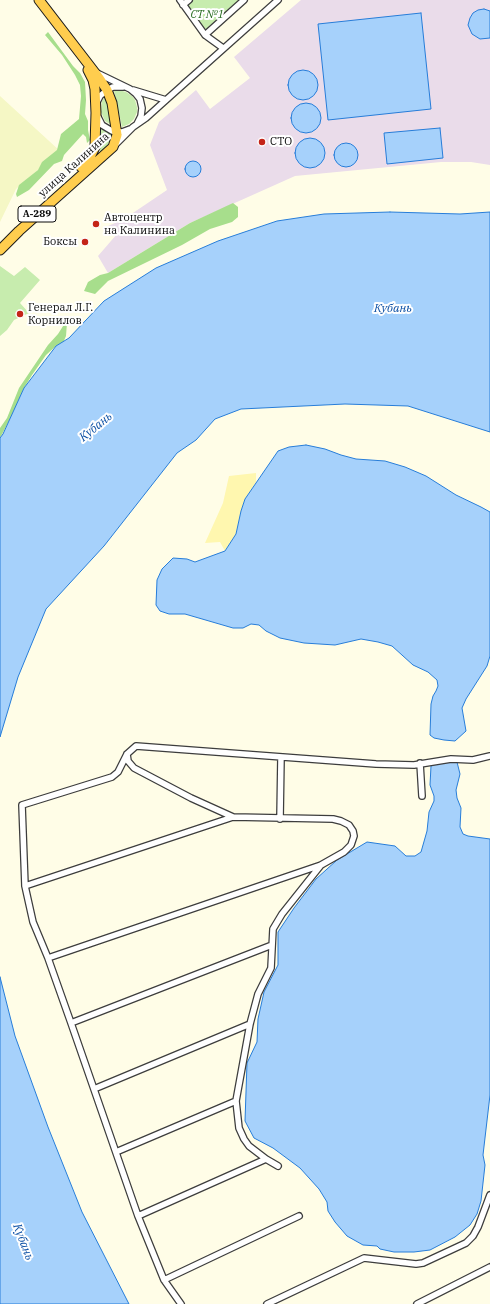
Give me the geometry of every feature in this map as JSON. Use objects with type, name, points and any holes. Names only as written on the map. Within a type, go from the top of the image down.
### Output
[{"type":"highway","points":[[33,0],[94,72],[107,90],[112,103],[117,132],[113,147]]},
{"type":"highway","points":[[39,0],[86,64]]},
{"type":"highway","name":"улица Калинина","points":[[0,243],[88,161],[95,147],[96,110],[93,80],[86,64]]},
{"type":"highway","name":"улица Калинина","points":[[0,250],[19,231],[113,147]]},
{"type":"street","points":[[189,0],[181,2],[205,34],[223,48]]},
{"type":"street","points":[[205,34],[244,0]]},
{"type":"street","name":"улица Калинина","points":[[113,147],[278,0]]},
{"type":"street","points":[[94,72],[128,88],[166,100]]},
{"type":"street","points":[[128,88],[116,86],[107,90],[99,98],[96,110],[102,125],[108,129],[117,132],[133,128]]},
{"type":"street","name":"А-289","points":[[128,88],[136,94],[142,105],[140,118],[133,128]]},
{"type":"street","points":[[181,1304],[164,1280],[138,1216],[48,958],[33,922],[25,886],[22,805],[112,777],[118,772],[128,754],[136,746],[376,764],[420,764],[451,759],[473,760],[490,756]]},
{"type":"street","points":[[128,754],[128,761],[134,768],[190,798],[233,817]]},
{"type":"street","points":[[280,819],[281,757]]},
{"type":"street","points":[[420,764],[422,796]]},
{"type":"street","points":[[25,886],[233,817],[333,820],[341,821],[349,825],[353,831],[353,841],[351,845],[344,852],[322,865],[48,958]]},
{"type":"street","points":[[278,1166],[249,1146],[244,1139],[239,1128],[236,1101],[250,1024],[258,994],[270,968],[272,933],[282,914],[322,865]]},
{"type":"street","points":[[71,1023],[272,945]]},
{"type":"street","points":[[94,1089],[250,1024]]},
{"type":"street","points":[[116,1152],[236,1101]]},
{"type":"street","points":[[138,1216],[266,1159]]},
{"type":"street","points":[[267,1304],[360,1259],[370,1258],[416,1264],[423,1263],[466,1242],[473,1236],[478,1227],[490,1195]]},
{"type":"street","points":[[164,1280],[299,1216]]},
{"type":"street","points":[[417,1304],[490,1267]]},
{"type":"shaded area","points":[[301,0],[490,0],[490,165],[471,162],[441,162],[295,176],[190,223],[108,273],[98,256],[117,234],[108,226],[124,219],[167,190],[150,145],[159,122],[196,90],[210,109],[250,78],[234,57]]},
{"type":"green space","name":"СТ №1","points":[[178,0],[247,0],[205,38]]},
{"type":"green space","points":[[48,32],[73,66],[80,73],[85,82],[85,114],[88,121],[90,140],[87,143],[86,137],[83,134],[64,155],[62,161],[54,164],[29,190],[17,197],[16,194],[19,185],[38,170],[42,162],[57,150],[61,134],[79,119],[81,96],[80,85],[62,55],[45,35]]},
{"type":"green space","points":[[119,90],[132,96],[137,107],[137,112],[134,119],[129,124],[122,127],[114,91]]},
{"type":"green space","points":[[107,94],[113,126],[105,121],[101,112],[102,101]]},
{"type":"green space","points":[[0,96],[60,151],[16,189],[0,222]]},
{"type":"green space","points":[[100,127],[113,135],[106,148],[100,153]]},
{"type":"green space","points":[[233,203],[238,207],[238,217],[232,222],[210,229],[182,245],[108,281],[95,294],[84,291],[88,282],[100,275],[108,273],[190,223]]},
{"type":"green space","points":[[0,266],[14,276],[25,267],[40,280],[20,303],[29,313],[14,320],[7,330],[0,336]]},
{"type":"green space","points":[[65,323],[67,323],[66,336],[63,343],[56,346],[46,355],[32,375],[24,388],[0,438],[0,428],[7,418],[19,388]]},
{"type":"sand","points":[[256,473],[256,482],[245,499],[236,534],[225,551],[220,542],[205,543],[223,503],[229,476]]},
{"type":"water","points":[[484,9],[490,11],[490,38],[480,39],[472,34],[468,25],[473,13]]},
{"type":"water","points":[[421,13],[431,109],[328,120],[318,24]]},
{"type":"water","points":[[303,70],[314,74],[318,85],[314,96],[303,100],[292,96],[288,85],[292,74]]},
{"type":"water","points":[[306,103],[317,107],[321,118],[317,129],[306,133],[295,129],[291,118],[295,107]]},
{"type":"water","points":[[440,128],[443,158],[387,164],[384,133]]},
{"type":"water","points":[[310,138],[321,142],[325,153],[321,164],[310,168],[299,164],[295,153],[299,142]]},
{"type":"water","points":[[346,143],[354,147],[358,155],[354,163],[346,167],[338,163],[334,155],[338,147]]},
{"type":"water","points":[[193,161],[200,166],[201,169],[196,176],[193,177],[186,172],[185,169],[190,162]]},
{"type":"water","name":"Кубань","points":[[390,212],[460,214],[490,212],[490,432],[408,406],[345,404],[241,409],[215,419],[196,440],[177,453],[104,546],[46,609],[18,677],[0,737],[0,438],[24,388],[56,346],[69,338],[104,301],[156,268],[218,241],[277,221],[324,214]]},
{"type":"water","points":[[306,445],[325,449],[356,459],[385,461],[405,467],[426,476],[456,495],[490,512],[490,656],[487,666],[462,708],[466,731],[455,741],[434,738],[430,735],[431,704],[438,686],[437,680],[428,672],[413,665],[392,646],[361,639],[335,645],[304,643],[280,638],[266,631],[259,625],[251,624],[243,628],[233,628],[185,614],[169,614],[160,611],[156,605],[157,580],[162,569],[173,558],[187,559],[195,562],[225,551],[236,534],[245,499],[278,451],[289,447]]},
{"type":"water","points":[[436,762],[457,762],[460,774],[456,790],[461,808],[460,827],[463,834],[490,839],[490,1095],[483,1155],[485,1165],[481,1201],[477,1214],[470,1225],[455,1237],[430,1250],[394,1252],[380,1249],[377,1246],[363,1245],[347,1236],[328,1211],[327,1202],[319,1189],[300,1168],[273,1148],[254,1138],[245,1121],[247,1063],[257,1042],[258,1019],[264,992],[278,965],[278,932],[294,908],[316,879],[337,860],[367,842],[395,846],[406,856],[415,856],[421,852],[427,831],[429,812],[434,801],[434,796],[430,785],[431,766]]},
{"type":"water","name":"Кубань","points":[[0,977],[15,1036],[48,1127],[82,1212],[129,1304],[0,1304]]},
{"type":"place","name":"СТО","points":[[262,142]]},
{"type":"place","name":"Автоцентр на Калинина","points":[[96,224]]},
{"type":"place","name":"Боксы","points":[[85,242]]},
{"type":"place","name":"Генерал Л.Г. Корнилов","points":[[20,314]]}]
